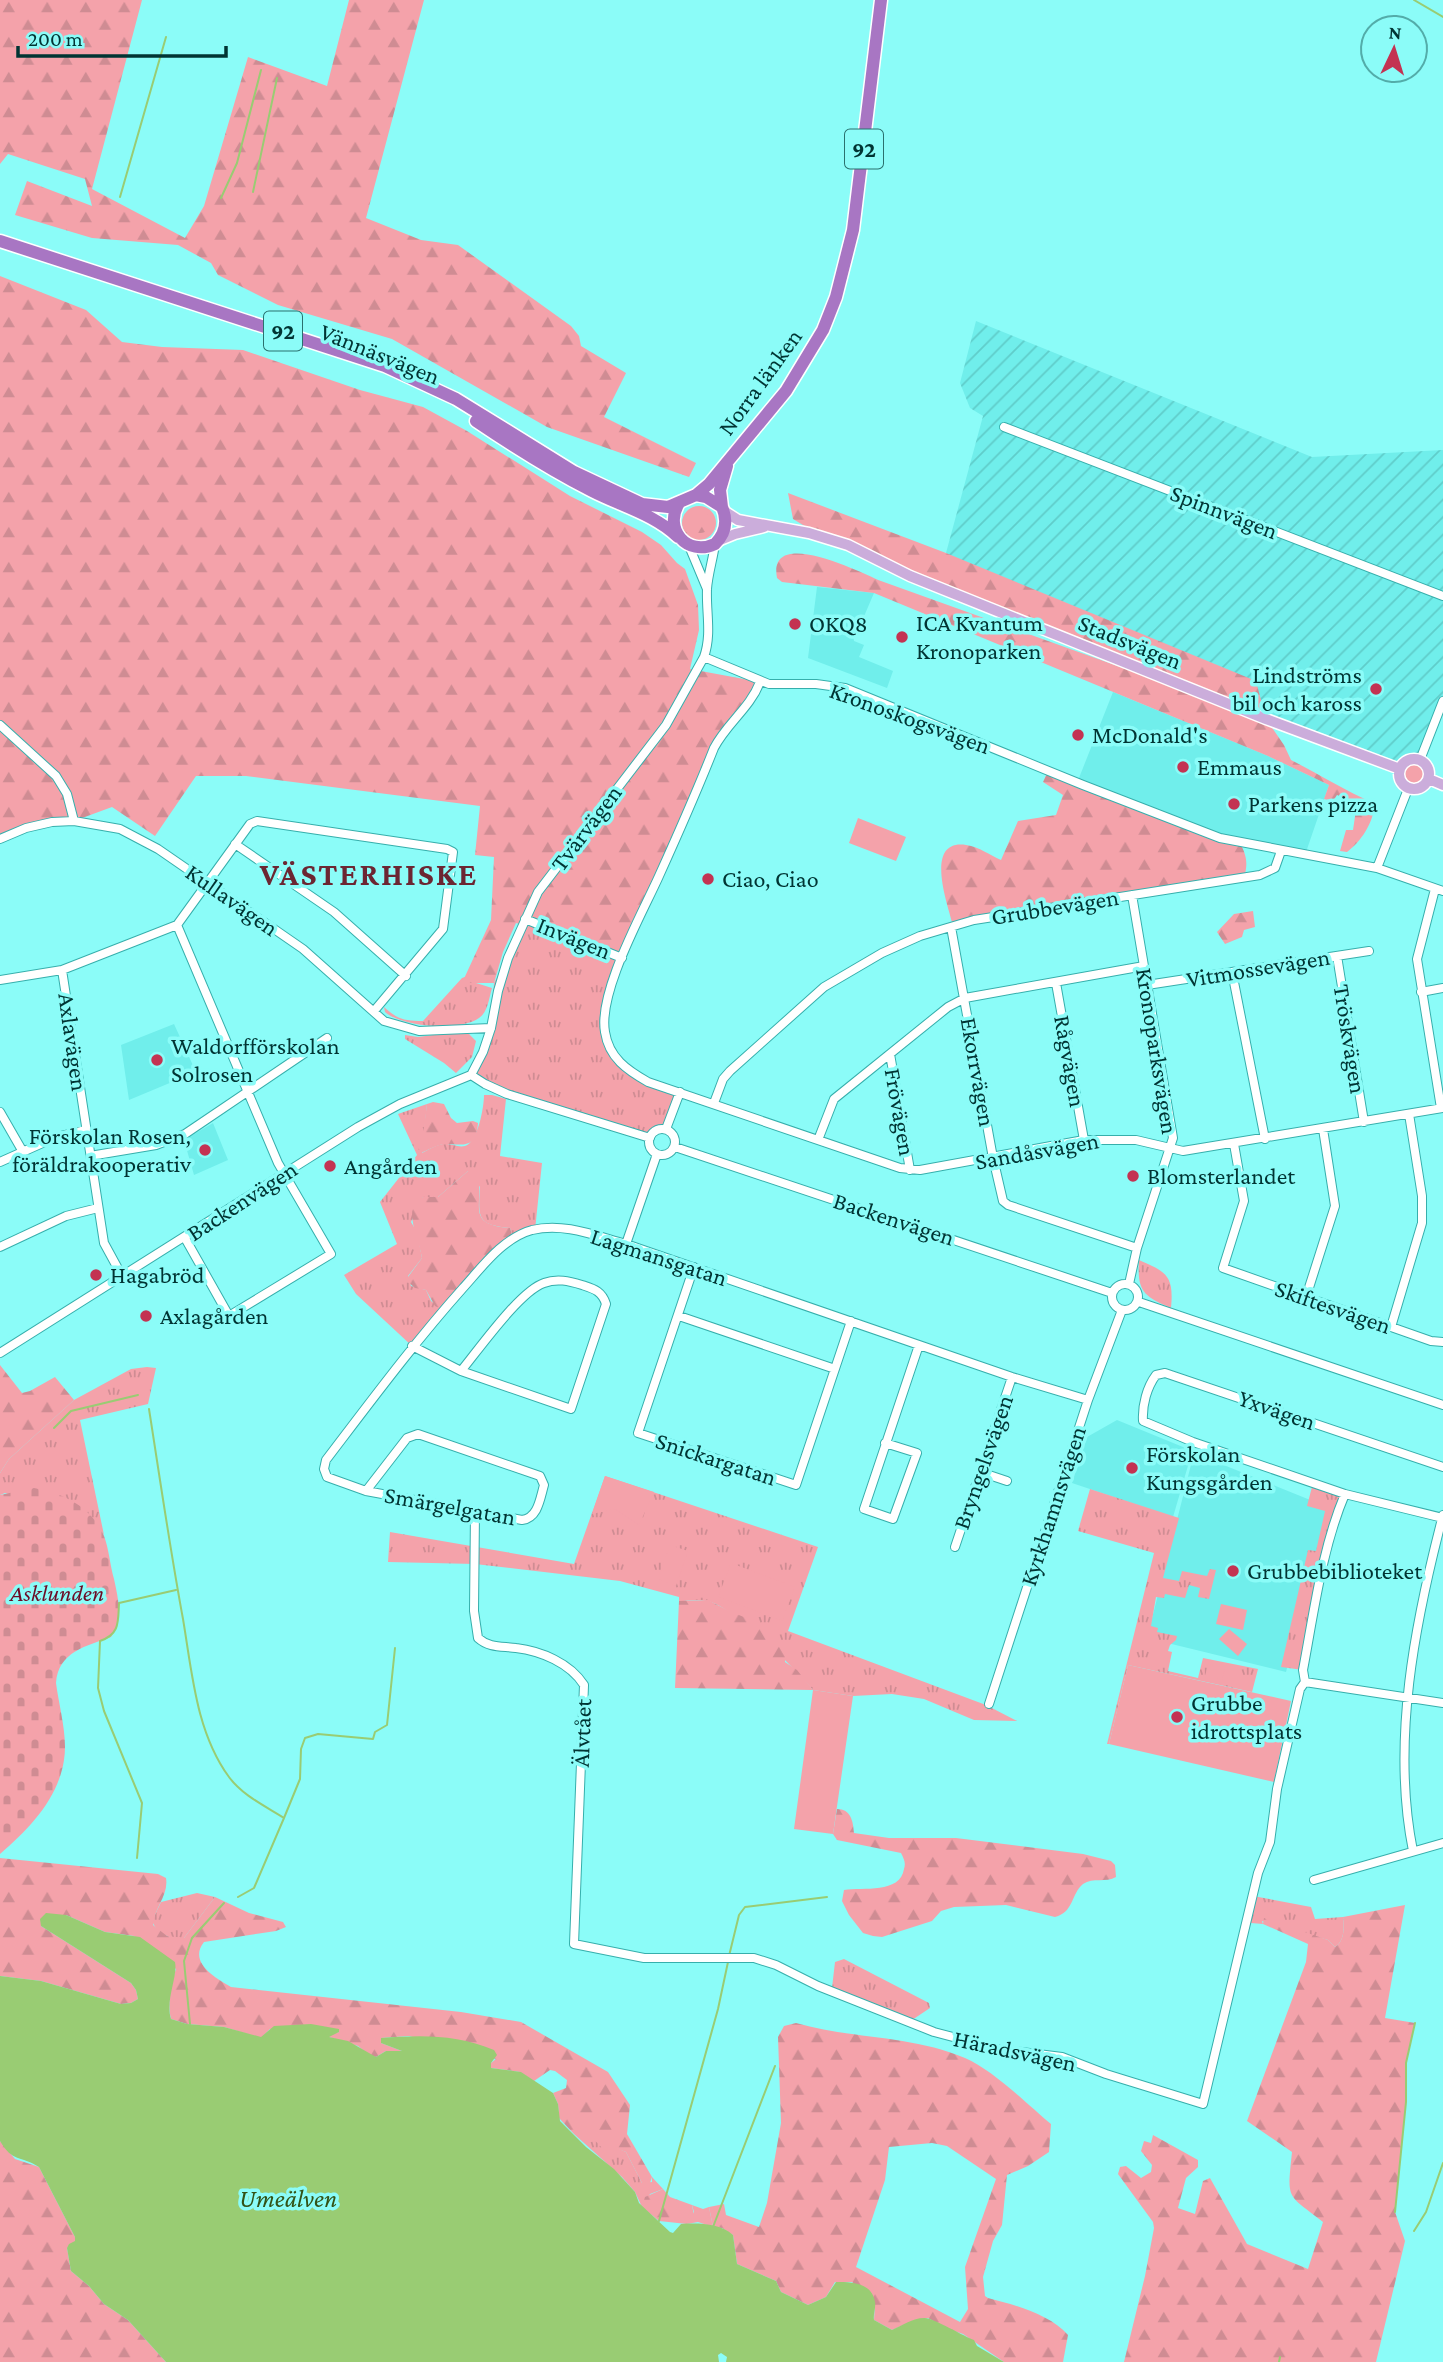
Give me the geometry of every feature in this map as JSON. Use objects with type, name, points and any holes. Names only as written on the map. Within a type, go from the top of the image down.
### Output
[{"type":"highway","name":"Norra länken","points":[[696,495],[709,484],[786,391],[823,330],[836,297],[853,230],[881,0]]},
{"type":"highway","name":"Vännäsvägen","points":[[0,241],[385,366],[456,400],[574,472],[614,492],[656,507],[679,503]]},
{"type":"highway","name":"Vännäsvägen","points":[[0,249],[391,377],[444,402],[547,467],[593,492],[660,522],[685,543]]},
{"type":"highway","name":"Norra länken","points":[[723,509],[720,490],[730,459]]},
{"type":"highway","name":"92","points":[[679,503],[696,495]]},
{"type":"highway","points":[[696,495],[706,497],[723,509]]},
{"type":"highway","points":[[679,503],[673,524],[685,543],[708,548],[717,543]]},
{"type":"highway","name":"92","points":[[717,543],[725,527],[723,509]]},
{"type":"main road","name":"Stadsvägen","points":[[723,509],[738,520],[809,533],[848,545],[934,586],[1266,719],[1400,769]]},
{"type":"main road","name":"Stadsvägen","points":[[717,543],[735,534],[766,527]]},
{"type":"main road","points":[[1408,760],[1420,760],[1427,766],[1429,779],[1421,788],[1408,789],[1401,782],[1400,769],[1408,760]]},
{"type":"main road","points":[[1429,779],[1443,785]]},
{"type":"street","name":"Spinnvägen","points":[[1004,427],[1443,596]]},
{"type":"street","name":"Tvärvägen","points":[[685,543],[707,590]]},
{"type":"street","name":"Tvärvägen","points":[[471,1075],[491,1028],[498,991],[538,892],[666,725],[704,657],[708,646],[707,590],[717,543]]},
{"type":"street","name":"Kronoskogsvägen","points":[[704,657],[760,682],[845,688],[1201,831],[1220,838],[1281,851]]},
{"type":"street","points":[[666,1129],[680,1092],[648,1082],[617,1060],[609,1048],[604,1031],[605,1009],[622,958],[714,748],[722,733],[748,704],[760,682]]},
{"type":"street","points":[[1420,760],[1443,701]]},
{"type":"street","points":[[0,725],[56,776],[67,794],[74,821]]},
{"type":"street","points":[[1377,868],[1408,789]]},
{"type":"street","name":"Kullavägen","points":[[0,839],[26,828],[74,821],[101,824],[133,835],[158,849],[315,958],[384,1021],[419,1031],[491,1028]]},
{"type":"street","points":[[0,980],[62,970],[177,925],[250,824],[257,821],[451,850],[454,859],[443,929],[374,1011]]},
{"type":"street","points":[[235,844],[334,912],[406,976]]},
{"type":"street","points":[[1281,851],[1377,868],[1439,890],[1417,950],[1421,992],[1442,1108]]},
{"type":"street","name":"Grubbevägen","points":[[714,1103],[723,1079],[730,1071],[824,987],[882,953],[920,936],[974,920],[1266,873],[1277,864],[1281,851]]},
{"type":"street","name":"Kronoparksvägen","points":[[1129,1284],[1137,1248],[1173,1138],[1132,895]]},
{"type":"street","name":"Invägen","points":[[525,919],[622,958]]},
{"type":"street","points":[[177,925],[284,1174],[331,1254],[229,1316],[185,1238]]},
{"type":"street","name":"Ekorrvägen","points":[[951,927],[1002,1198],[1008,1205],[1137,1248]]},
{"type":"street","name":"Vitmossevägen","points":[[1147,985],[1369,951]]},
{"type":"street","name":"Tröskvägen","points":[[1337,956],[1364,1122]]},
{"type":"street","points":[[818,1140],[832,1101],[948,1007],[965,998],[1144,966]]},
{"type":"street","name":"Axlavägen","points":[[62,970],[105,1247],[122,1276]]},
{"type":"street","points":[[1233,972],[1265,1139]]},
{"type":"street","name":"Rågvägen","points":[[1056,983],[1084,1140]]},
{"type":"street","points":[[1421,992],[1443,988]]},
{"type":"street","points":[[90,1156],[156,1145],[175,1139],[327,1038]]},
{"type":"street","name":"Frövägen","points":[[890,1054],[911,1170]]},
{"type":"street","points":[[471,1075],[507,1094],[650,1138]]},
{"type":"street","name":"Backenvägen","points":[[0,1353],[400,1104],[471,1075]]},
{"type":"street","name":"Sandåsvägen","points":[[680,1092],[911,1170],[930,1169],[1084,1140],[1136,1140],[1183,1152],[1442,1108]]},
{"type":"street","points":[[0,1112],[23,1152]]},
{"type":"street","points":[[1391,1327],[1422,1223],[1422,1196],[1409,1114]]},
{"type":"street","points":[[666,1129],[674,1136],[675,1147],[667,1154],[657,1154],[650,1147],[650,1138],[655,1131],[666,1129]]},
{"type":"street","points":[[1306,1297],[1335,1206],[1323,1129]]},
{"type":"street","points":[[0,1162],[62,1135],[86,1130]]},
{"type":"street","name":"Skiftesvägen","points":[[1234,1144],[1244,1201],[1223,1268],[1431,1341],[1443,1342]]},
{"type":"street","name":"Backenvägen","points":[[675,1147],[1112,1293]]},
{"type":"street","points":[[626,1244],[657,1154]]},
{"type":"street","points":[[0,1247],[66,1216],[98,1208]]},
{"type":"street","name":"Lagmansgatan","points":[[324,1469],[326,1460],[412,1346],[494,1254],[524,1233],[552,1228],[572,1229],[626,1244],[1088,1401]]},
{"type":"street","name":"Snickargatan","points":[[694,1267],[638,1433],[796,1485],[851,1321]]},
{"type":"street","points":[[412,1346],[461,1371],[570,1409],[606,1304],[603,1295],[572,1282],[560,1280],[543,1283],[527,1293],[461,1371]]},
{"type":"street","points":[[1129,1284],[1137,1291],[1139,1302],[1133,1308],[1122,1310],[1114,1305],[1112,1293],[1119,1285],[1129,1284]]},
{"type":"street","points":[[1139,1302],[1443,1405]]},
{"type":"street","name":"Kyrkhamnsvägen","points":[[989,1704],[1088,1401],[1122,1310]]},
{"type":"street","points":[[679,1317],[835,1369]]},
{"type":"street","points":[[885,1443],[917,1453],[893,1519],[864,1508],[885,1443],[919,1345]]},
{"type":"street","name":"Yxvägen","points":[[1345,1494],[1193,1442],[1143,1421],[1144,1401],[1152,1380],[1156,1375],[1165,1373],[1443,1467]]},
{"type":"street","name":"Bryngelsvägen","points":[[955,1547],[1012,1377]]},
{"type":"street","name":"Smärgelgatan","points":[[324,1469],[324,1474],[331,1480],[366,1491],[528,1519],[535,1512],[544,1485],[543,1479],[536,1474],[414,1434],[407,1438],[366,1491]]},
{"type":"street","points":[[980,1472],[1007,1481]]},
{"type":"street","points":[[1413,1851],[1406,1812],[1404,1751],[1409,1697],[1419,1623],[1443,1517],[1345,1494],[1321,1578],[1303,1670],[1305,1682],[1409,1697],[1443,1703]]},
{"type":"street","name":"Älvtået","points":[[475,1511],[474,1611],[478,1638],[491,1646],[521,1649],[549,1657],[569,1669],[584,1685],[574,1944]]},
{"type":"street","name":"Häradsvägen","points":[[574,1944],[644,1958],[754,1958],[934,2032],[998,2049],[1062,2057],[1106,2074],[1203,2104],[1258,1873],[1268,1851],[1277,1787],[1300,1689],[1305,1682]]},
{"type":"street","points":[[1314,1880],[1443,1843]]},
{"type":"shaded area","points":[[976,321],[1312,457],[1443,450],[1443,701],[1420,760],[1408,760],[1400,769],[1266,719],[946,553],[983,416],[970,408],[960,383]]},
{"type":"shaded area","points":[[817,587],[874,593],[862,621],[851,624],[854,641],[864,645],[859,657],[893,671],[887,688],[808,658]]},
{"type":"shaded area","points":[[1113,692],[1268,756],[1329,785],[1305,855],[1240,843],[1077,783]]},
{"type":"shaded area","name":"Waldorfförskolan Solrosen","points":[[174,1024],[196,1072],[129,1100],[121,1045]]},
{"type":"shaded area","name":"Förskolan Rosen, föräldrakooperativ","points":[[213,1123],[228,1160],[194,1175],[184,1140]]},
{"type":"shaded area","name":"Förskolan Kungsgården","points":[[1117,1420],[1192,1452],[1173,1517],[1072,1483],[1087,1437]]},
{"type":"shaded area","points":[[1194,1453],[1330,1508],[1286,1672],[1147,1638]]},
{"type":"green space","points":[[0,0],[142,0],[92,189],[185,238],[204,206],[248,57],[327,86],[349,0],[424,0],[366,218],[421,240],[458,245],[571,326],[579,336],[581,346],[626,373],[604,417],[696,463],[689,477],[547,427],[392,339],[278,305],[218,275],[211,263],[178,245],[92,238],[15,215],[27,181],[92,206],[85,179],[8,154],[0,164]]},
{"type":"green space","points":[[0,276],[86,310],[122,342],[162,347],[243,350],[360,390],[423,407],[467,431],[570,496],[642,532],[661,545],[685,569],[698,605],[699,630],[690,669],[760,682],[730,723],[622,958],[516,923],[503,952],[494,983],[462,983],[491,920],[494,857],[475,855],[480,806],[246,776],[196,776],[155,836],[112,807],[74,821],[52,822],[0,839]]},
{"type":"green space","points":[[788,493],[946,553],[1256,681],[1266,719],[1291,760],[1374,803],[1366,831],[1347,852],[1340,851],[1346,830],[1353,830],[1357,803],[1337,795],[1333,801],[1324,799],[1329,785],[1268,756],[874,593],[782,582],[777,578],[778,563],[786,555],[818,557],[1240,710],[808,528],[793,519]]},
{"type":"green space","points":[[699,506],[711,511],[716,523],[711,535],[699,540],[687,535],[682,523],[687,511]]},
{"type":"green space","points":[[700,511],[708,514],[711,522],[708,530],[700,533],[692,530],[689,522],[692,514]]},
{"type":"green space","points":[[1414,763],[1423,766],[1426,775],[1423,784],[1414,787],[1405,784],[1402,775],[1405,766]]},
{"type":"green space","points":[[1048,771],[1240,843],[1246,860],[1244,878],[952,922],[941,874],[945,852],[953,846],[966,845],[1001,860],[1018,821],[1056,815],[1063,795],[1043,782]]},
{"type":"green space","points":[[858,818],[906,837],[896,861],[849,843]]},
{"type":"green space","points":[[1253,911],[1255,927],[1244,930],[1242,937],[1225,944],[1217,932],[1234,914]]},
{"type":"green space","points":[[525,919],[622,958],[607,998],[604,1031],[627,1069],[680,1092],[666,1129],[655,1131],[650,1138],[507,1094],[471,1075],[491,1028],[494,983]]},
{"type":"green space","points":[[473,974],[476,983],[492,988],[484,1012],[470,1022],[431,1026],[404,1021],[385,1012],[384,1007],[401,1018],[423,1021],[462,978]]},
{"type":"green space","points":[[456,1032],[469,1034],[476,1041],[472,1057],[456,1073],[405,1039],[405,1035],[418,1037]]},
{"type":"green space","points":[[484,1095],[506,1099],[500,1156],[542,1163],[535,1230],[513,1239],[510,1228],[485,1222],[479,1206],[480,1187],[468,1171],[438,1197],[423,1197],[411,1222],[417,1232],[422,1258],[408,1276],[411,1286],[426,1290],[431,1301],[443,1310],[412,1346],[356,1294],[344,1275],[397,1244],[380,1202],[417,1155],[398,1114],[427,1104],[422,1153],[443,1144],[465,1146],[477,1131]]},
{"type":"green space","points":[[427,1104],[444,1104],[451,1118],[457,1123],[478,1123],[475,1138],[467,1144],[444,1144],[421,1153],[418,1151]]},
{"type":"green space","points":[[468,1171],[478,1173],[479,1212],[482,1218],[496,1226],[510,1228],[513,1239],[443,1310],[435,1306],[426,1290],[415,1288],[408,1282],[408,1277],[422,1258],[413,1225],[413,1206],[423,1197],[438,1197]]},
{"type":"green space","points":[[1139,1260],[1167,1276],[1171,1289],[1171,1308],[1154,1300],[1144,1291],[1139,1279]]},
{"type":"green space","points":[[0,1365],[22,1393],[55,1377],[74,1400],[9,1459],[0,1473]]},
{"type":"green space","points":[[156,1368],[148,1404],[80,1420],[104,1535],[93,1519],[5,1493],[0,1495],[0,1473],[9,1459],[74,1400],[131,1369]]},
{"type":"green space","points":[[605,1476],[818,1547],[788,1631],[986,1705],[1017,1721],[974,1720],[924,1699],[892,1694],[853,1696],[813,1690],[750,1628],[707,1601],[679,1601],[679,1597],[620,1581],[475,1564],[388,1562],[390,1532],[574,1564]]},
{"type":"green space","points":[[605,1476],[654,1492],[639,1525],[615,1509],[592,1514]]},
{"type":"green space","points":[[1313,1483],[1345,1494],[1339,1508],[1303,1670],[1281,1667],[1308,1550],[1316,1551],[1325,1511],[1307,1506]]},
{"type":"green space","name":"Asklunden","points":[[34,1488],[75,1503],[99,1526],[108,1552],[119,1616],[111,1637],[75,1652],[62,1664],[58,1672],[56,1683],[65,1741],[61,1774],[41,1812],[0,1854],[0,1495]]},
{"type":"green space","points":[[1090,1489],[1179,1518],[1163,1578],[1179,1581],[1182,1571],[1207,1576],[1210,1569],[1216,1570],[1209,1599],[1198,1597],[1200,1588],[1189,1585],[1185,1598],[1165,1594],[1164,1598],[1156,1597],[1151,1626],[1158,1628],[1157,1632],[1177,1636],[1168,1651],[1172,1652],[1168,1671],[1198,1678],[1203,1658],[1258,1669],[1252,1692],[1128,1665],[1107,1744],[1154,1553],[1078,1531]]},
{"type":"green space","points":[[670,1545],[688,1551],[676,1586],[658,1579]]},
{"type":"green space","points":[[731,1563],[795,1587],[782,1621],[718,1597]]},
{"type":"green space","points":[[708,1600],[770,1627],[785,1644],[785,1662],[797,1670],[813,1690],[675,1688],[679,1601]]},
{"type":"green space","points":[[1221,1604],[1247,1610],[1243,1630],[1216,1624]]},
{"type":"green space","points":[[1229,1629],[1247,1644],[1238,1656],[1219,1639]]},
{"type":"green space","points":[[1208,1664],[1225,1668],[1222,1680],[1205,1676]]},
{"type":"green space","name":"Grubbe idrottsplats","points":[[1128,1665],[1291,1701],[1274,1782],[1109,1744]]},
{"type":"green space","points":[[813,1690],[853,1696],[833,1834],[794,1829]]},
{"type":"green space","points":[[837,1809],[848,1813],[854,1833],[889,1838],[956,1838],[1083,1854],[1111,1861],[1115,1865],[1116,1877],[1083,1884],[1066,1911],[1055,1917],[1006,1905],[954,1907],[941,1911],[932,1921],[882,1937],[873,1936],[863,1933],[849,1915],[842,1901],[844,1890],[888,1886],[901,1877],[904,1861],[901,1853],[837,1840],[833,1834]]},
{"type":"green space","points":[[0,1858],[158,1874],[166,1878],[166,1884],[153,1925],[167,1936],[184,1938],[215,1897],[249,1913],[283,1922],[286,1927],[276,1931],[204,1942],[199,1956],[201,1963],[211,1974],[231,1987],[461,2012],[521,2022],[608,2072],[630,2105],[627,2134],[652,2177],[649,2186],[642,2183],[626,2152],[615,2148],[604,2150],[591,2138],[574,2134],[559,2118],[558,2104],[553,2093],[566,2088],[567,2080],[555,2071],[550,2070],[534,2081],[520,2072],[491,2068],[491,2063],[496,2059],[409,2036],[381,2038],[381,2043],[402,2051],[386,2051],[376,2057],[358,2046],[329,2037],[339,2032],[270,2029],[261,2038],[224,2027],[187,2024],[171,2019],[170,1994],[176,1969],[134,1936],[105,1932],[66,1915],[41,1926],[131,1983],[138,1999],[121,2004],[41,1981],[0,1976]]},
{"type":"green space","points":[[197,1893],[215,1897],[184,1938],[169,1937],[157,1929],[152,1921],[161,1902]]},
{"type":"green space","points":[[1253,1896],[1311,1907],[1315,1919],[1343,1917],[1341,1941],[1335,1947],[1328,1940],[1262,1921],[1263,1924],[1251,1923],[1246,1927]]},
{"type":"green space","points":[[1405,1905],[1385,2018],[1415,2023],[1406,2063],[1406,2102],[1395,2212],[1405,2241],[1376,2362],[1124,2362],[1154,2228],[1153,2222],[1118,2174],[1120,2167],[1126,2166],[1141,2178],[1151,2172],[1152,2165],[1141,2151],[1144,2141],[1151,2143],[1153,2135],[1198,2160],[1198,2167],[1186,2178],[1178,2208],[1195,2214],[1203,2181],[1210,2178],[1247,2244],[1308,2269],[1323,2222],[1302,2206],[1292,2194],[1292,2152],[1247,2121],[1306,1962],[1308,1944],[1263,1924],[1264,1918],[1328,1940],[1335,1947],[1342,1938],[1343,1917]]},
{"type":"green space","points":[[844,1959],[929,2003],[930,2008],[912,2020],[832,1988],[835,1962]]},
{"type":"green space","points":[[796,2023],[902,2041],[965,2058],[998,2079],[1051,2124],[1049,2152],[1028,2166],[1007,2175],[1002,2225],[993,2241],[983,2277],[985,2296],[1041,2316],[1068,2335],[1063,2362],[1004,2362],[963,2334],[928,2318],[915,2320],[892,2330],[874,2320],[875,2303],[852,2282],[835,2282],[826,2297],[808,2305],[781,2292],[776,2281],[737,2264],[733,2235],[722,2228],[713,2227],[709,2207],[724,2204],[726,2215],[759,2227],[767,2203],[781,2123],[778,2037],[784,2026]],"holes":[[[932,2143],[947,2146],[996,2179],[965,2267],[968,2309],[960,2322],[856,2267],[885,2180],[889,2147]]]},
{"type":"green space","points":[[582,2133],[626,2152],[642,2183],[652,2182],[652,2177],[663,2189],[650,2194],[642,2207],[635,2192],[622,2177],[574,2134]]},
{"type":"green space","points":[[0,2141],[15,2159],[39,2167],[75,2237],[76,2241],[67,2248],[71,2271],[89,2286],[104,2304],[128,2320],[166,2362],[0,2362]]},
{"type":"green space","points":[[663,2189],[670,2197],[692,2205],[694,2216],[687,2224],[659,2221],[642,2207],[645,2197]]},
{"type":"green space","points":[[692,2205],[703,2209],[709,2207],[713,2227],[698,2222],[687,2224],[694,2212]]},
{"type":"water","name":"Umeälven","points":[[46,1913],[66,1915],[105,1932],[140,1937],[175,1962],[170,1997],[171,2019],[187,2024],[224,2027],[261,2037],[274,2026],[311,2024],[339,2029],[339,2032],[329,2037],[348,2041],[376,2057],[386,2051],[402,2051],[381,2043],[381,2038],[396,2037],[452,2038],[494,2050],[497,2055],[491,2068],[521,2072],[553,2093],[558,2104],[560,2121],[586,2147],[614,2169],[635,2192],[639,2203],[670,2232],[673,2233],[681,2224],[722,2228],[733,2235],[737,2264],[776,2281],[781,2292],[808,2305],[826,2297],[836,2282],[860,2284],[873,2295],[874,2320],[892,2330],[916,2319],[928,2319],[974,2340],[977,2346],[1004,2362],[726,2362],[727,2357],[721,2353],[718,2355],[719,2362],[166,2362],[128,2320],[104,2304],[89,2286],[71,2271],[67,2248],[75,2241],[75,2237],[39,2167],[13,2156],[0,2141],[0,1976],[41,1981],[121,2004],[138,1999],[131,1983],[41,1926],[40,1919]]},
{"type":"waterway","points":[[1414,0],[1443,17]]},
{"type":"waterway","points":[[120,197],[166,37]]},
{"type":"waterway","points":[[221,198],[237,163],[261,70]]},
{"type":"waterway","points":[[253,192],[277,78]]},
{"type":"waterway","points":[[54,1428],[71,1411],[138,1395]]},
{"type":"waterway","points":[[149,1409],[169,1540],[202,1721],[218,1759],[234,1783],[254,1800],[284,1818]]},
{"type":"waterway","points":[[137,1858],[142,1803],[104,1711],[98,1688],[100,1641],[115,1631],[119,1603],[176,1590]]},
{"type":"waterway","points":[[238,1897],[254,1888],[284,1818],[300,1779],[301,1749],[305,1738],[318,1734],[373,1739],[375,1732],[387,1725],[395,1648]]},
{"type":"waterway","points":[[729,1956],[739,1915],[745,1907],[827,1897]]},
{"type":"waterway","points":[[190,2024],[184,1961],[192,1938],[224,1903]]},
{"type":"waterway","points":[[659,2221],[718,2009],[728,1962]]},
{"type":"waterway","points":[[1395,2212],[1406,2102],[1406,2063],[1415,2023]]},
{"type":"waterway","points":[[713,2227],[775,2066]]},
{"type":"waterway","points":[[1414,2231],[1426,2212],[1443,2163]]},
{"type":"waterway","points":[[1279,2362],[1280,2357]]},
{"type":"place","name":"OKQ8","points":[[795,624]]},
{"type":"place","name":"ICA Kvantum Kronoparken","points":[[902,637]]},
{"type":"place","name":"Lindströms bil och kaross","points":[[1376,689]]},
{"type":"place","name":"McDonald's","points":[[1078,735]]},
{"type":"place","name":"Emmaus","points":[[1183,767]]},
{"type":"place","name":"Parkens pizza","points":[[1234,804]]},
{"type":"place","name":"Ciao, Ciao","points":[[708,879]]},
{"type":"place","name":"Waldorfförskolan Solrosen","points":[[157,1060]]},
{"type":"place","name":"Förskolan Rosen, föräldrakooperativ","points":[[205,1150]]},
{"type":"place","name":"Angården","points":[[330,1166]]},
{"type":"place","name":"Blomsterlandet","points":[[1133,1176]]},
{"type":"place","name":"Hagabröd","points":[[96,1275]]},
{"type":"place","name":"Axlagården","points":[[146,1316]]},
{"type":"place","name":"Förskolan Kungsgården","points":[[1132,1468]]},
{"type":"place","name":"Grubbebiblioteket","points":[[1233,1571]]},
{"type":"place","name":"Grubbe idrottsplats","points":[[1177,1717]]},
{"type":"district","name":"VÄSTERHISKE","points":[[369,874]]}]
